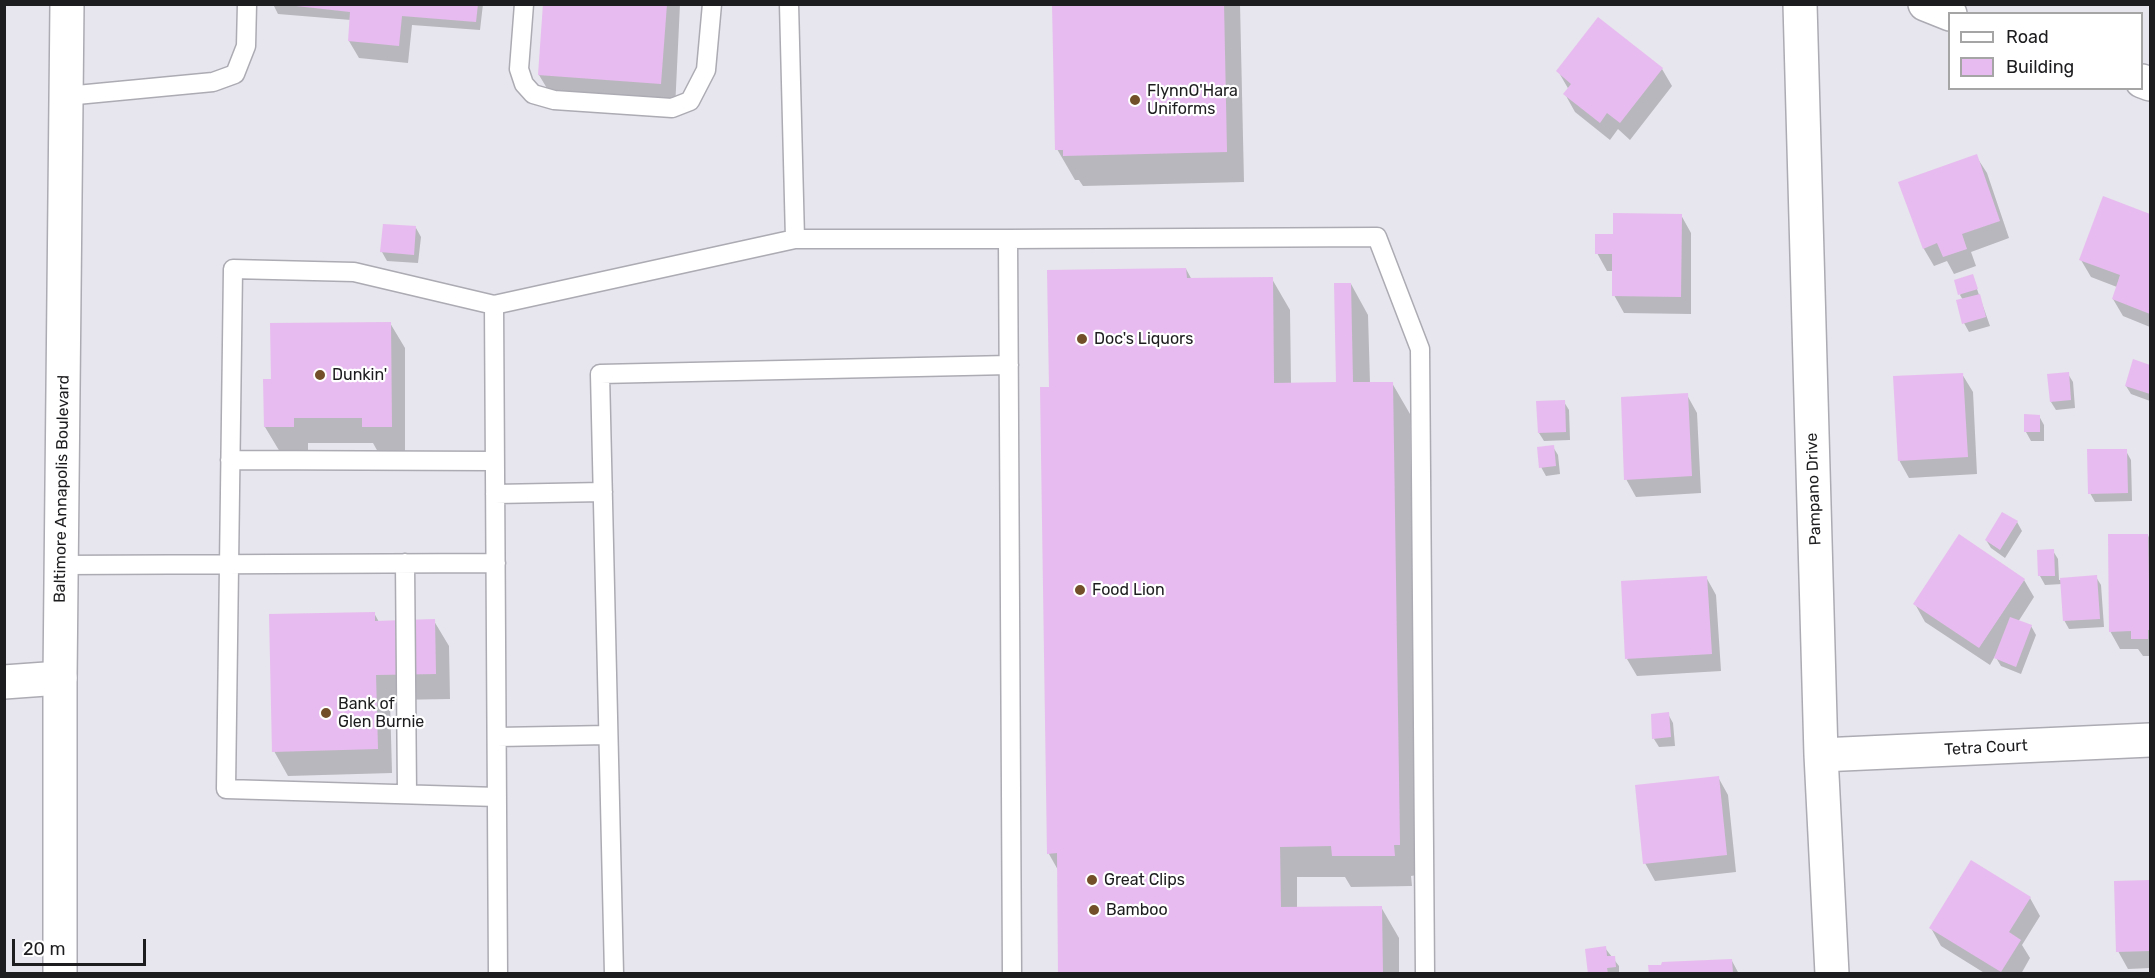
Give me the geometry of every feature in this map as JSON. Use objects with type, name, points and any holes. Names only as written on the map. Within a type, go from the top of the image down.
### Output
[{"type":"street","name":"Baltimore Annapolis Boulevard","points":[[60,974],[60,678],[67,4]]},
{"type":"street","name":"Pampano Drive","points":[[1800,4],[1821,755],[1832,974]]},
{"type":"street","points":[[1925,4],[1948,13]]},
{"type":"street","points":[[4,682],[60,678]]},
{"type":"street","name":"Tetra Court","points":[[1821,755],[2151,740]]},
{"type":"lane","points":[[66,96],[213,82],[235,74],[246,46],[247,4]]},
{"type":"lane","points":[[524,4],[519,69],[525,84],[532,93],[554,100],[672,108],[690,101],[706,70],[712,4]]},
{"type":"lane","points":[[789,4],[795,239]]},
{"type":"lane","points":[[497,796],[226,789],[233,269],[354,272],[494,305],[795,239],[1377,237],[1420,349],[1425,974]]},
{"type":"lane","points":[[1008,239],[1012,974]]},
{"type":"lane","points":[[494,305],[498,974]]},
{"type":"lane","points":[[614,974],[600,374],[1009,365]]},
{"type":"lane","points":[[230,460],[495,460]]},
{"type":"lane","points":[[495,494],[603,492]]},
{"type":"lane","points":[[405,563],[407,794]]},
{"type":"lane","points":[[61,565],[496,563]]},
{"type":"lane","points":[[497,737],[608,735]]},
{"type":"building","points":[[278,4],[478,4],[476,22],[402,16],[399,46],[348,41],[350,12]]},
{"type":"building","points":[[543,4],[667,4],[661,84],[538,75]]},
{"type":"building","points":[[1052,4],[1224,4],[1227,152],[1063,156],[1063,150],[1055,150]]},
{"type":"building","points":[[1598,17],[1663,68],[1620,123],[1607,113],[1600,123],[1563,94],[1571,84],[1556,71]]},
{"type":"building","points":[[1977,154],[2000,221],[1962,234],[1967,249],[1943,257],[1937,243],[1923,249],[1898,182]]},
{"type":"building","points":[[2103,196],[2150,214],[2150,314],[2112,299],[2120,275],[2079,260]]},
{"type":"building","points":[[1613,213],[1682,214],[1681,297],[1612,296],[1612,254],[1595,254],[1595,234],[1613,234]]},
{"type":"building","points":[[383,224],[416,226],[414,255],[380,252]]},
{"type":"building","points":[[1186,268],[1187,278],[1273,277],[1274,383],[1336,382],[1334,283],[1351,283],[1353,382],[1393,382],[1400,845],[1394,845],[1395,856],[1332,856],[1331,846],[1280,847],[1281,907],[1382,906],[1383,974],[1058,974],[1057,853],[1047,854],[1040,387],[1049,387],[1047,270]]},
{"type":"building","points":[[1973,274],[1978,289],[1958,295],[1954,280]]},
{"type":"building","points":[[1980,294],[1986,317],[1962,324],[1956,300]]},
{"type":"building","points":[[391,322],[392,427],[362,427],[362,418],[294,418],[294,427],[264,427],[263,379],[271,379],[270,323]]},
{"type":"building","points":[[2133,359],[2150,365],[2150,394],[2125,386]]},
{"type":"building","points":[[2069,372],[2071,400],[2050,402],[2047,374]]},
{"type":"building","points":[[1963,373],[1968,457],[1898,461],[1893,376]]},
{"type":"building","points":[[1688,393],[1692,476],[1624,480],[1621,397]]},
{"type":"building","points":[[1565,400],[1566,432],[1538,433],[1536,401]]},
{"type":"building","points":[[2024,414],[2040,415],[2040,432],[2024,432]]},
{"type":"building","points":[[1554,445],[1556,466],[1539,468],[1537,447]]},
{"type":"building","points":[[2087,449],[2127,449],[2128,493],[2088,494]]},
{"type":"building","points":[[2002,512],[2018,521],[2000,550],[1985,540]]},
{"type":"building","points":[[1959,534],[2025,579],[1979,648],[1913,604]]},
{"type":"building","points":[[2108,534],[2148,534],[2150,630],[2148,630],[2148,639],[2131,639],[2131,631],[2109,632]]},
{"type":"building","points":[[2054,549],[2055,576],[2038,576],[2037,550]]},
{"type":"building","points":[[2097,575],[2100,619],[2063,621],[2060,578]]},
{"type":"building","points":[[1707,576],[1712,654],[1625,659],[1621,581]]},
{"type":"building","points":[[375,612],[375,621],[435,619],[436,674],[376,675],[378,749],[272,752],[269,614]]},
{"type":"building","points":[[2010,617],[2032,625],[2016,667],[1994,658]]},
{"type":"building","points":[[1669,712],[1671,737],[1652,739],[1651,714]]},
{"type":"building","points":[[1719,776],[1727,855],[1643,864],[1635,785]]},
{"type":"building","points":[[1971,860],[2031,897],[2009,932],[2021,940],[2001,972],[1929,928]]},
{"type":"building","points":[[2150,880],[2150,951],[2116,952],[2114,881]]},
{"type":"building","points":[[1606,946],[1607,956],[1615,956],[1616,967],[1607,968],[1608,974],[1588,974],[1585,949]]},
{"type":"building","points":[[1732,959],[1733,974],[1649,974],[1648,965],[1661,965],[1662,962]]},
{"type":"place","name":"FlynnO'Hara Uniforms","points":[[1135,100]]},
{"type":"place","name":"Doc's Liquors","points":[[1082,339]]},
{"type":"place","name":"Dunkin'","points":[[320,375]]},
{"type":"place","name":"Food Lion","points":[[1080,590]]},
{"type":"place","name":"Bank of Glen Burnie","points":[[326,713]]},
{"type":"place","name":"Great Clips","points":[[1092,880]]},
{"type":"place","name":"Bamboo","points":[[1094,910]]}]
